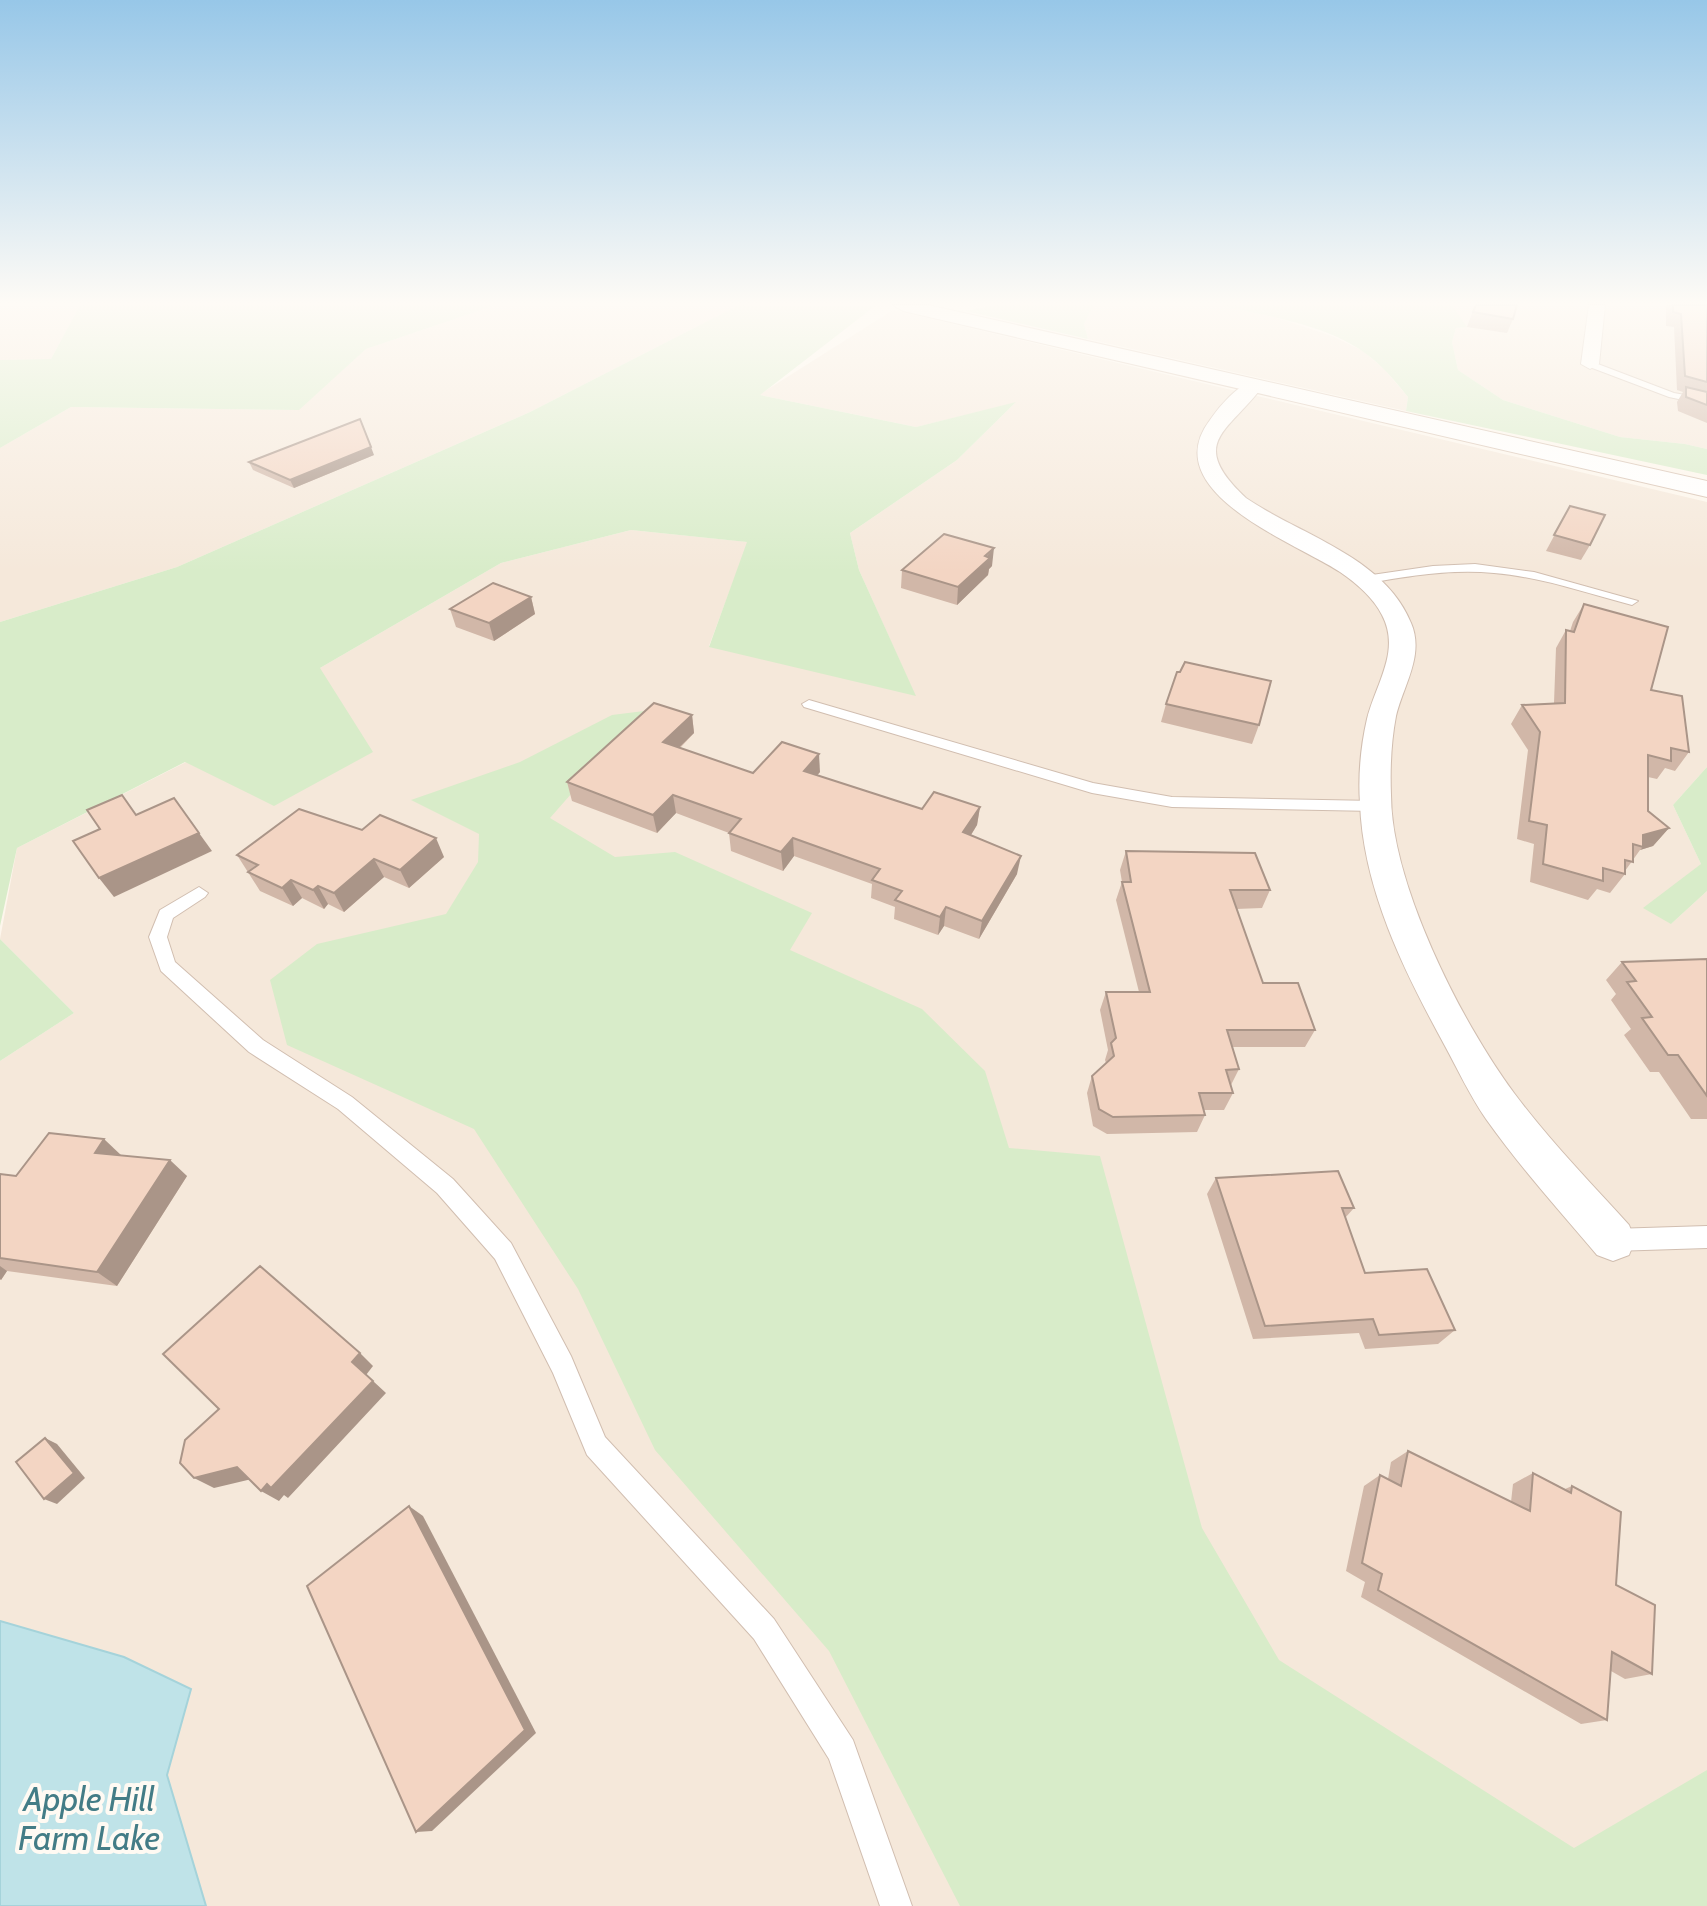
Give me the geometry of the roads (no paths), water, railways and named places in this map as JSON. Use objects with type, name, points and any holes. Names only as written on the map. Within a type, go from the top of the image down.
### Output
[{"type":"street","points":[[1247,394],[1212,432],[1206,446],[1211,472],[1226,492],[1250,512],[1335,559],[1365,580],[1391,608],[1401,627],[1404,646],[1401,662],[1383,714],[1376,752],[1375,806],[1387,870],[1399,909],[1438,999],[1499,1105],[1613,1240]]},
{"type":"street","points":[[1289,394],[1707,489]]},
{"type":"lane","points":[[1669,394],[1707,402]]},
{"type":"lane","points":[[1365,580],[1426,569],[1478,568],[1529,576],[1632,601]]},
{"type":"lane","points":[[809,704],[1092,788],[1172,802],[1375,806]]},
{"type":"lane","points":[[199,893],[166,914],[158,937],[167,966],[256,1046],[345,1103],[445,1186],[503,1251],[562,1365],[596,1446],[764,1629],[842,1751],[896,1906]]},
{"type":"lane","points":[[1613,1240],[1707,1237]]},
{"type":"water","name":"Apple Hill Farm Lake","points":[[0,1621],[124,1657],[191,1689],[167,1775],[206,1906],[0,1906]]}]
